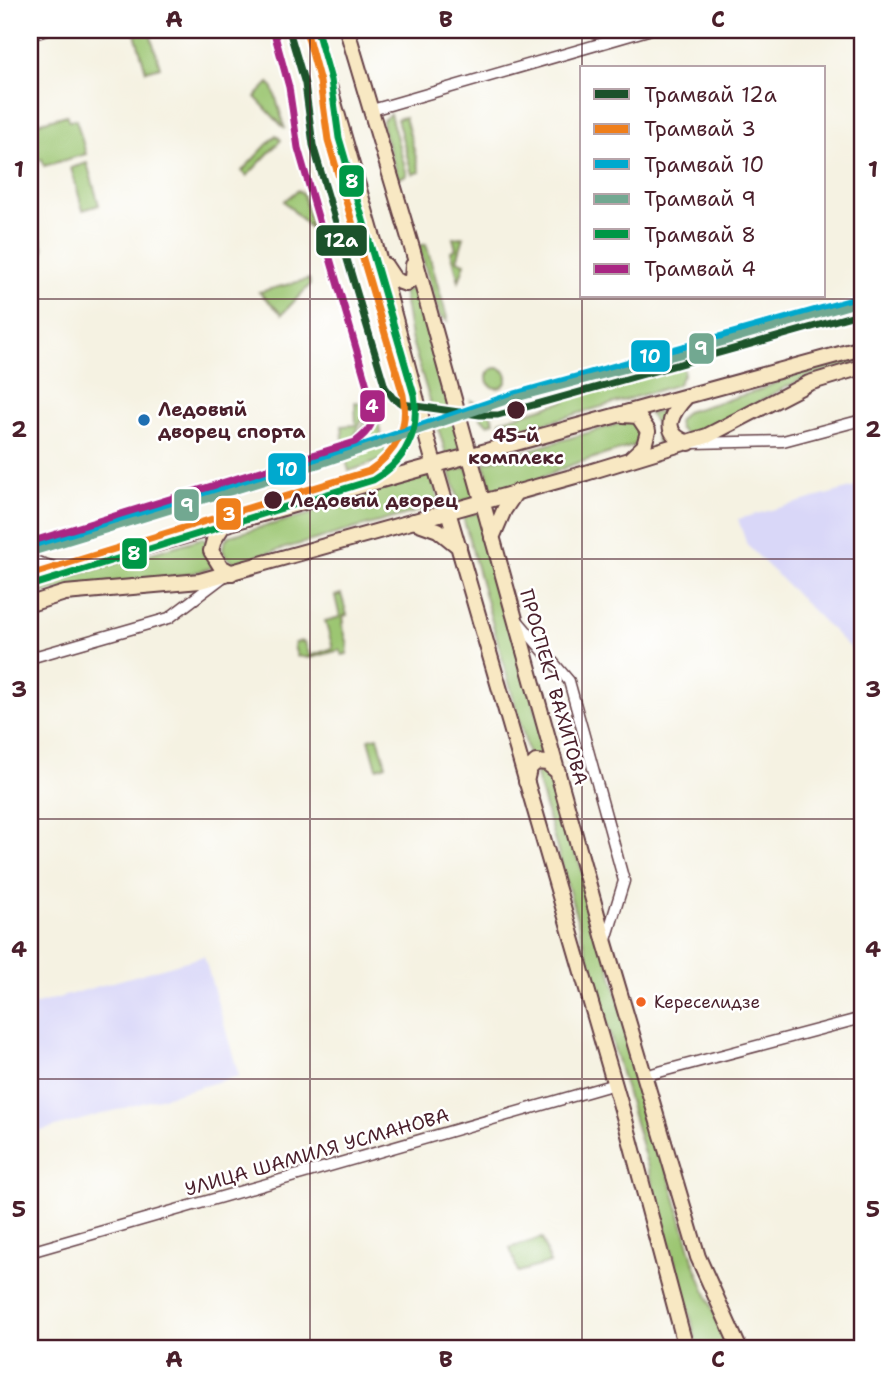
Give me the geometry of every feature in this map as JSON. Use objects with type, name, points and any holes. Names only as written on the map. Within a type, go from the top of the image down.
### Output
[{"type":"main road","name":"ПРОСПЕКТ ВАХИТОВА","points":[[347,32],[412,248],[644,1076],[698,1257],[739,1348]]},
{"type":"main road","points":[[315,34],[429,446],[615,1084],[686,1348]]},
{"type":"main road","points":[[378,255],[395,280],[406,284],[413,276],[412,248]]},
{"type":"main road","points":[[30,580],[399,474],[862,348]]},
{"type":"main road","points":[[30,604],[65,593],[200,581],[228,574],[449,509],[689,443],[809,383],[862,368]]},
{"type":"main road","points":[[687,396],[675,410],[670,427],[678,439],[689,443]]},
{"type":"main road","points":[[617,414],[638,416],[648,431],[644,446],[630,459]]},
{"type":"main road","points":[[464,435],[482,444],[503,446]]},
{"type":"main road","points":[[399,474],[416,465],[429,446]]},
{"type":"main road","points":[[492,538],[504,510],[516,492]]},
{"type":"main road","points":[[413,521],[438,530],[459,547]]},
{"type":"main road","points":[[223,526],[211,551],[215,560],[228,574]]},
{"type":"main road","points":[[526,782],[529,769],[536,762],[547,763],[558,772]]},
{"type":"street","points":[[30,35],[47,30]]},
{"type":"street","points":[[372,110],[648,30]]},
{"type":"street","points":[[689,443],[783,441],[862,420]]},
{"type":"street","points":[[30,560],[65,570]]},
{"type":"street","points":[[30,658],[169,618],[228,574]]},
{"type":"street","points":[[514,616],[569,681],[624,881],[605,943]]},
{"type":"street","points":[[644,1076],[862,1018]]},
{"type":"street","name":"УЛИЦА ШАМИЛЯ УСМАНОВА","points":[[30,1252],[615,1084]]},
{"type":"shaded area","points":[[862,485],[862,660],[747,545],[738,519]]},
{"type":"shaded area","points":[[204,956],[239,1076],[30,1134],[30,1006]]},
{"type":"green space","points":[[134,30],[149,30],[160,67],[146,71]]},
{"type":"green space","points":[[269,83],[273,88],[285,129],[255,97]]},
{"type":"green space","points":[[390,114],[407,175],[398,178],[382,126],[383,120]]},
{"type":"green space","points":[[67,115],[69,121],[76,119],[86,154],[44,166],[42,159],[30,163],[30,125]]},
{"type":"green space","points":[[405,117],[420,172],[412,174],[397,119]]},
{"type":"green space","points":[[276,135],[281,140],[247,176],[242,171]]},
{"type":"green space","points":[[87,163],[99,205],[83,210],[71,168]]},
{"type":"green space","points":[[298,190],[303,194],[312,230],[284,201]]},
{"type":"green space","points":[[464,237],[457,260],[465,263],[459,281],[451,251],[456,249],[453,238]]},
{"type":"green space","points":[[41,240],[44,250],[30,269],[30,243]]},
{"type":"green space","points":[[426,244],[448,321],[440,317],[419,246]]},
{"type":"green space","points":[[309,279],[310,285],[282,314],[259,292]]},
{"type":"green space","points":[[415,286],[462,449],[446,454],[411,338],[403,290],[410,290]]},
{"type":"green space","points":[[862,356],[862,361],[810,376],[786,387],[699,434],[686,435],[679,428],[678,421],[686,412],[757,391],[789,377]]},
{"type":"green space","points":[[683,364],[684,374],[677,385],[504,435],[500,421],[565,401],[564,397]]},
{"type":"green space","points":[[497,368],[504,371],[507,378],[504,385],[497,388],[490,385],[487,378],[490,371]]},
{"type":"green space","points":[[471,400],[489,410],[494,422],[487,424],[473,409]]},
{"type":"green space","points":[[355,402],[369,404],[349,449],[344,450],[342,426],[356,425]]},
{"type":"green space","points":[[373,405],[388,458],[349,471],[344,454],[352,452]]},
{"type":"green space","points":[[662,411],[660,423],[667,440],[657,443],[656,423],[649,414]]},
{"type":"green space","points":[[632,420],[642,431],[640,440],[633,446],[574,464],[534,481],[492,492],[484,463]]},
{"type":"green space","points":[[467,467],[476,497],[459,502],[450,472]]},
{"type":"green space","points":[[431,474],[440,505],[235,562],[223,551],[229,536],[307,515],[346,499]]},
{"type":"green space","points":[[480,512],[549,757],[539,755],[531,762],[463,517]]},
{"type":"green space","points":[[203,538],[208,545],[213,567],[168,578],[53,590],[30,596],[30,589]]},
{"type":"green space","points":[[341,594],[347,615],[343,616],[342,624],[348,645],[347,654],[342,655],[340,650],[310,658],[297,656],[294,646],[301,641],[305,643],[310,656],[333,648],[325,621],[340,617],[335,596]]},
{"type":"green space","points":[[378,737],[386,765],[377,768],[369,739]]},
{"type":"green space","points":[[543,769],[548,772],[564,831],[580,864],[693,1260],[728,1348],[697,1348],[692,1322],[536,775]]},
{"type":"green space","points":[[542,1238],[550,1263],[518,1272],[510,1248]]},
{"type":"tram line","name":"12а","points":[[289,30],[305,84],[313,145],[385,387],[393,398],[402,404],[498,415],[862,313]]},
{"type":"tram line","name":"3","points":[[33,574],[369,471],[387,456],[399,439],[404,419],[403,395],[328,140],[320,82],[306,30]]},
{"type":"tram line","name":"8","points":[[36,584],[373,480],[394,464],[408,444],[415,421],[414,395],[339,138],[331,80],[317,30]]},
{"type":"tram line","name":"4","points":[[30,542],[355,442],[371,426],[372,403],[298,148],[289,87],[275,36]]},
{"type":"tram line","name":"10","points":[[30,548],[337,454],[511,395],[859,298]]},
{"type":"tram line","name":"9","points":[[30,553],[318,465],[512,399],[683,354],[859,303]]},
{"type":"place","name":"45-й комплекс","points":[[516,410]]},
{"type":"place","name":"Ледовый дворец спорта","points":[[144,420]]},
{"type":"place","name":"Ледовый дворец","points":[[273,500]]},
{"type":"place","name":"Кереселидзе","points":[[641,1002]]}]
